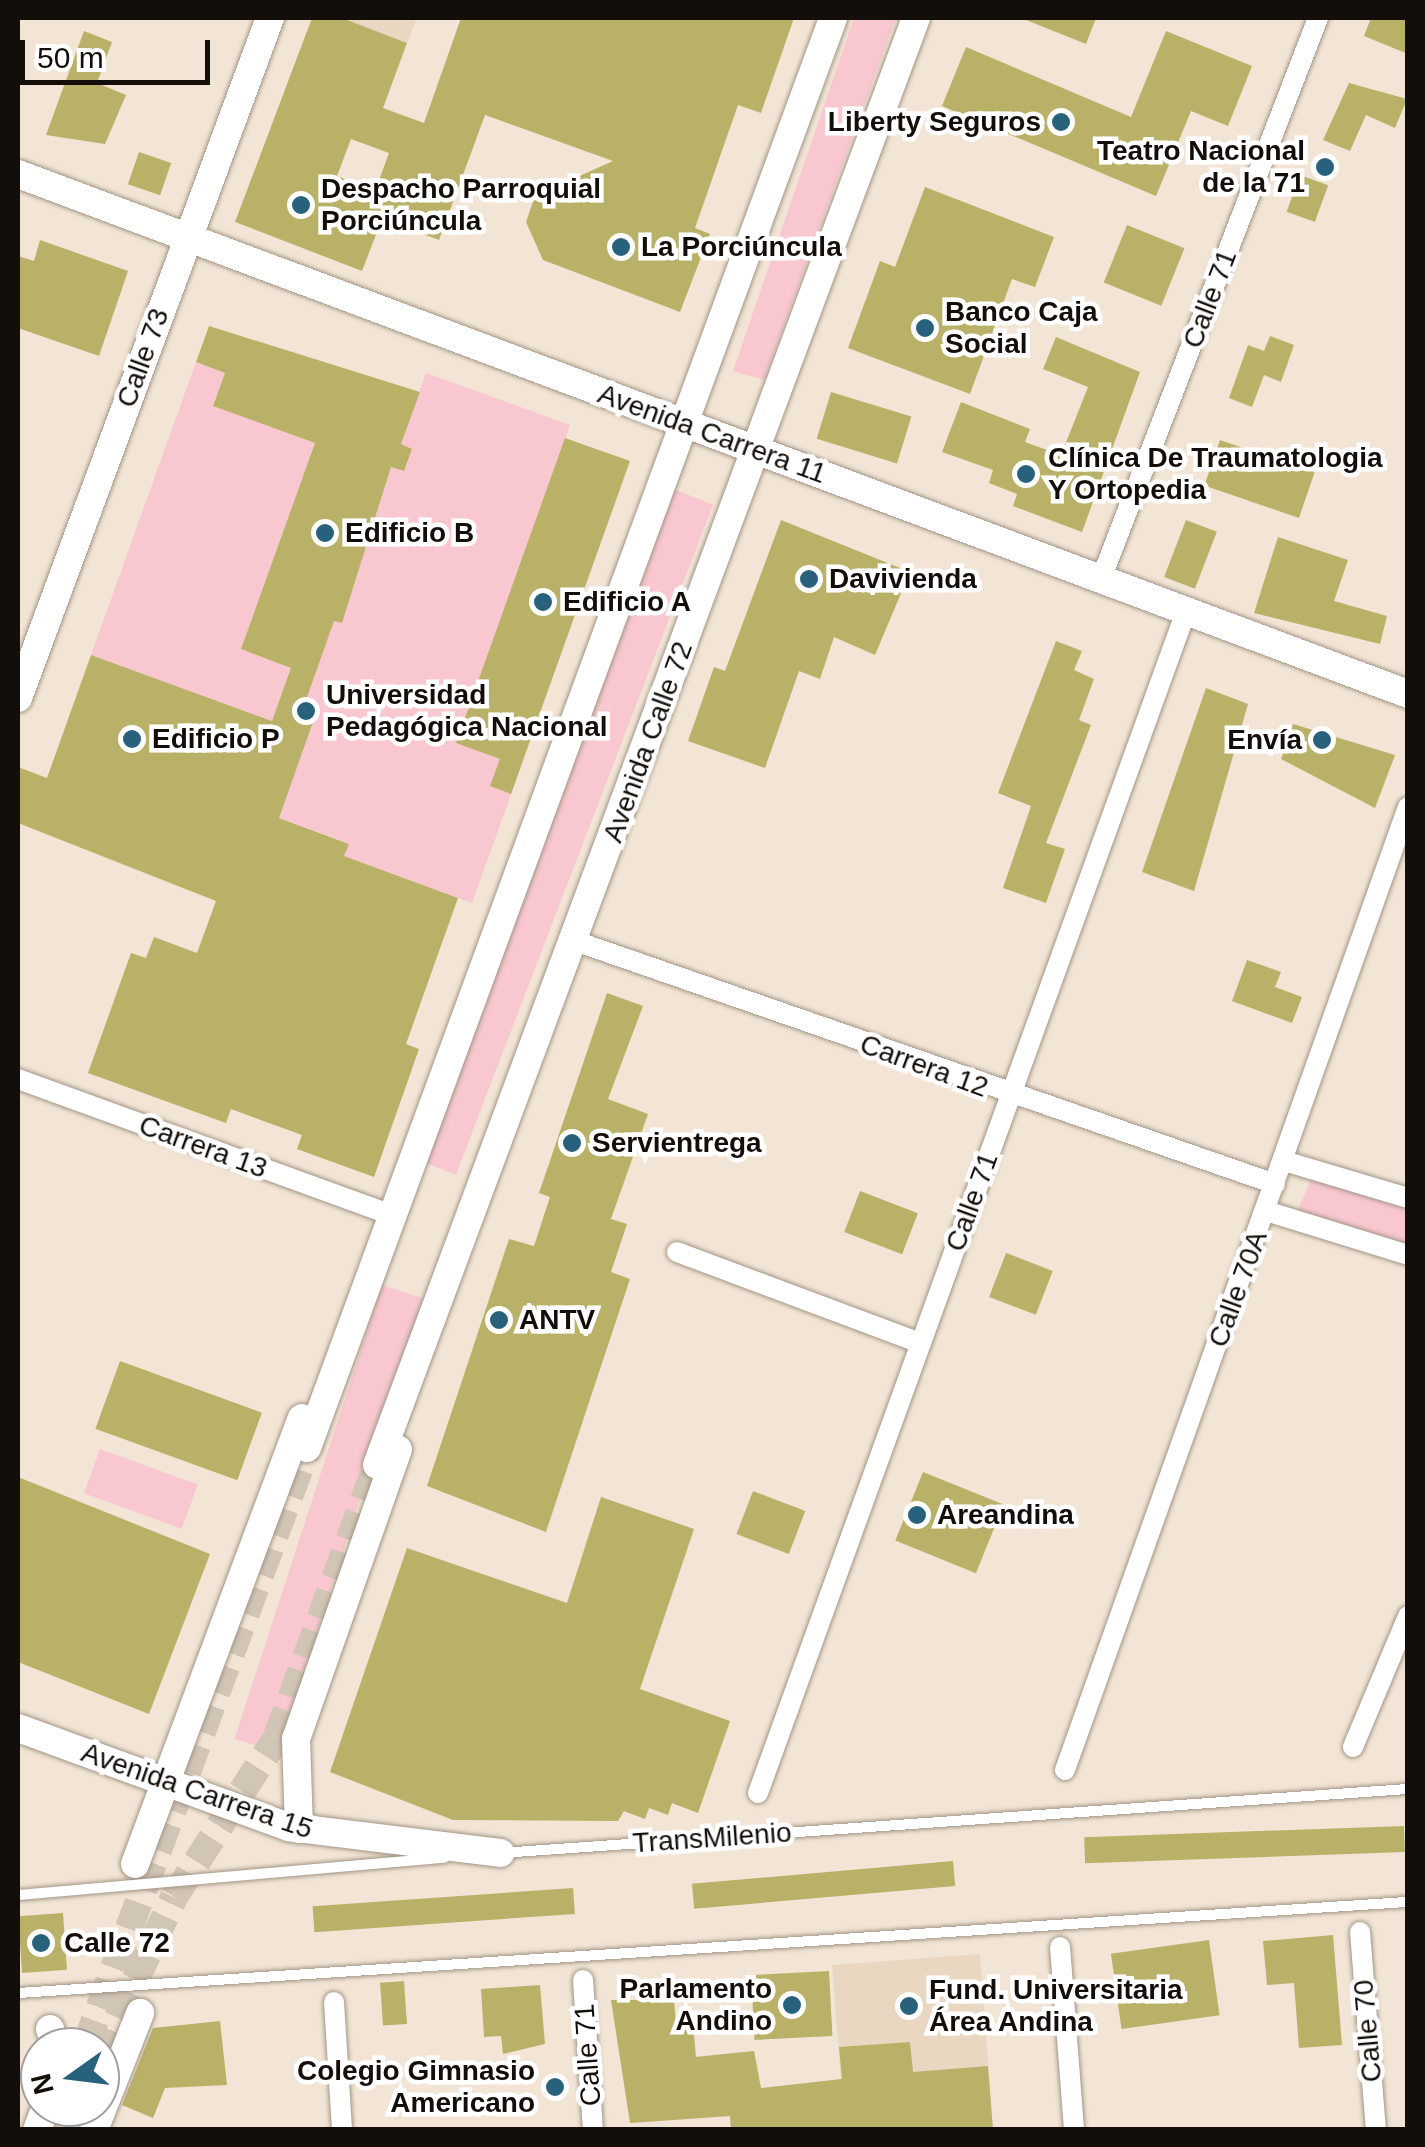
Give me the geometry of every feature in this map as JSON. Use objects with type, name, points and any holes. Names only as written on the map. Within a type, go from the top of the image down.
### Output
[{"type":"main road","name":"Calle 73","points":[[18,698],[270,18]]},
{"type":"main road","points":[[307,1448],[389,1214],[833,18]]},
{"type":"main road","name":"Avenida Calle 72","points":[[377,1465],[464,1241],[916,18]]},
{"type":"main road","name":"Avenida Carrera 11","points":[[18,174],[1408,694]]},
{"type":"main road","points":[[135,1864],[342,1311],[389,1214]]},
{"type":"main road","points":[[299,1830],[300,1724],[464,1241]]},
{"type":"main road","name":"Avenida Carrera 15","points":[[18,1728],[299,1830],[500,1853]]},
{"type":"main road","points":[[94,2130],[140,2013]]},
{"type":"street","name":"Calle 71","points":[[1101,579],[1318,18]]},
{"type":"street","name":"Calle 71","points":[[758,1793],[1186,611]]},
{"type":"street","name":"Calle 70A","points":[[1065,1770],[1408,807]]},
{"type":"street","name":"Carrera 12","points":[[574,941],[1010,1096],[1276,1184]]},
{"type":"street","name":"Carrera 13","points":[[18,1079],[389,1214]]},
{"type":"street","points":[[1284,1161],[1408,1198]]},
{"type":"street","points":[[1266,1212],[1408,1255]]},
{"type":"street","points":[[676,1252],[921,1343]]},
{"type":"street","points":[[1353,1747],[1408,1616]]},
{"type":"street","name":"Calle 70","points":[[1360,1932],[1376,2130]]},
{"type":"street","points":[[1060,1948],[1074,2130]]},
{"type":"street","name":"Calle 71","points":[[583,1980],[593,2130]]},
{"type":"street","points":[[334,2002],[342,2130]]},
{"type":"lane","name":"TransMilenio","points":[[18,1895],[500,1853],[1408,1790]]},
{"type":"lane","points":[[18,1993],[1408,1902]]},
{"type":"shaded area","points":[[342,18],[417,18],[407,43]]},
{"type":"shaded area","points":[[854,18],[896,18],[764,380],[733,371]]},
{"type":"shaded area","points":[[196,362],[225,373],[213,405],[315,443],[241,649],[314,676],[334,621],[342,622],[391,467],[404,471],[412,449],[401,444],[426,373],[570,425],[457,743],[521,767],[472,903],[344,856],[348,843],[250,807],[283,692],[272,721],[91,655]]},
{"type":"shaded area","points":[[673,489],[713,504],[456,1175],[416,1159]]},
{"type":"shaded area","points":[[1312,1178],[1407,1207],[1407,1248],[1297,1211]]},
{"type":"shaded area","points":[[382,1285],[425,1299],[277,1753],[235,1739]]},
{"type":"shaded area","points":[[100,1449],[198,1485],[182,1529],[84,1493]]},
{"type":"shaded area","name":"Fund. Universitaria Área Andina","points":[[980,1954],[993,2129],[731,2129],[730,2116],[630,2123],[625,2063],[754,2051],[761,2088],[841,2079],[832,1965]]},
{"type":"building","points":[[312,18],[342,18],[407,43],[383,108],[424,123],[461,18],[794,18],[761,113],[738,105],[695,228],[710,234],[680,312],[543,260],[526,222],[535,196],[613,161],[485,115],[439,240],[382,219],[362,271],[235,222]],"holes":[[[351,139],[389,153],[375,191],[337,176]]]},
{"type":"building","points":[[1021,18],[1096,18],[1086,44]]},
{"type":"building","points":[[1371,18],[1408,18],[1408,54],[1364,36]]},
{"type":"building","points":[[84,31],[112,42],[97,83],[126,95],[105,144],[46,135]]},
{"type":"building","name":"Liberty Seguros","points":[[1166,31],[1252,66],[1228,126],[1191,111],[1156,196],[942,106],[966,47],[1131,117]]},
{"type":"building","points":[[1349,83],[1407,99],[1395,128],[1366,115],[1350,151],[1323,140]]},
{"type":"building","points":[[139,152],[171,163],[160,195],[128,184]]},
{"type":"building","points":[[1300,175],[1328,185],[1315,222],[1287,212]]},
{"type":"building","points":[[925,187],[1054,237],[1035,287],[1012,279],[970,394],[848,348],[880,261],[895,267]]},
{"type":"building","points":[[1127,225],[1184,248],[1161,306],[1104,282]]},
{"type":"building","points":[[40,240],[128,271],[99,356],[18,328],[18,256],[34,261]]},
{"type":"building","points":[[209,326],[420,392],[401,444],[412,449],[404,471],[391,467],[342,623],[334,621],[306,700],[319,705],[279,818],[349,844],[344,856],[458,898],[406,1044],[419,1049],[374,1177],[297,1149],[302,1135],[231,1109],[226,1123],[88,1073],[131,953],[146,958],[154,937],[197,953],[216,901],[18,823],[18,767],[47,778],[91,655],[272,721],[291,668],[241,649],[315,443],[213,406],[225,373],[196,362]]},
{"type":"building","points":[[1270,336],[1294,345],[1281,382],[1264,375],[1252,407],[1229,398],[1248,345],[1264,351]]},
{"type":"building","points":[[1056,337],[1140,372],[1082,532],[1013,506],[1017,494],[989,483],[993,470],[942,452],[961,402],[1030,429],[1025,442],[1061,455],[1088,387],[1043,369]]},
{"type":"building","points":[[831,392],[911,417],[897,463],[817,439]]},
{"type":"building","name":"Edificio A","points":[[565,438],[630,461],[511,794],[490,786],[500,759],[456,743]]},
{"type":"building","points":[[1220,440],[1315,473],[1299,518],[1204,485]]},
{"type":"building","points":[[781,520],[910,572],[875,655],[834,637],[820,679],[799,671],[765,768],[688,741],[714,667],[725,671]]},
{"type":"building","points":[[1186,520],[1217,532],[1195,589],[1164,577]]},
{"type":"building","points":[[1278,537],[1348,560],[1334,601],[1387,616],[1380,644],[1254,613]]},
{"type":"building","points":[[1056,641],[1082,651],[1074,670],[1094,679],[1079,720],[1091,725],[1046,843],[1065,849],[1046,903],[1003,888],[1031,806],[998,793]]},
{"type":"building","points":[[1206,688],[1248,704],[1194,891],[1142,872]]},
{"type":"building","points":[[1293,724],[1395,755],[1375,808],[1281,759]]},
{"type":"building","points":[[1247,960],[1281,972],[1275,987],[1302,997],[1292,1023],[1232,1001]]},
{"type":"building","points":[[607,993],[643,1006],[608,1099],[648,1114],[611,1219],[627,1224],[611,1272],[630,1279],[546,1532],[427,1486],[509,1239],[534,1246],[550,1197],[539,1193]]},
{"type":"building","points":[[860,1191],[918,1213],[902,1254],[844,1232]]},
{"type":"building","points":[[1006,1253],[1053,1271],[1036,1315],[989,1297]]},
{"type":"building","points":[[120,1361],[262,1413],[237,1480],[95,1429]]},
{"type":"building","points":[[923,1472],[1004,1505],[976,1573],[895,1541]]},
{"type":"building","points":[[18,1477],[210,1554],[149,1714],[18,1662]]},
{"type":"building","points":[[753,1491],[805,1511],[789,1554],[737,1534]]},
{"type":"building","points":[[601,1497],[694,1529],[640,1689],[730,1721],[698,1813],[672,1803],[668,1815],[649,1808],[645,1819],[624,1811],[618,1821],[453,1820],[330,1772],[407,1548],[567,1603]]},
{"type":"building","points":[[1404,1826],[1405,1852],[1085,1863],[1084,1837]]},
{"type":"building","points":[[953,1861],[955,1886],[694,1909],[692,1884]]},
{"type":"building","points":[[573,1888],[575,1914],[314,1932],[313,1906]]},
{"type":"building","name":"Calle 72","points":[[63,1913],[67,1970],[22,1973],[18,1916]]},
{"type":"building","points":[[1333,1935],[1342,2045],[1299,2048],[1294,1983],[1267,1985],[1263,1941]]},
{"type":"building","points":[[1209,1940],[1220,2015],[1122,2029],[1111,1954]]},
{"type":"building","name":"Parlamento Andino","points":[[829,1971],[832,2036],[755,2040],[751,1975]]},
{"type":"building","points":[[404,1981],[407,2024],[383,2026],[380,1983]]},
{"type":"building","points":[[540,1985],[545,2044],[503,2054],[501,2036],[484,2037],[481,1989]]},
{"type":"building","name":"Fund. Universitaria Área Andina","points":[[611,2000],[674,2000],[676,2025],[693,2024],[696,2057],[754,2051],[761,2088],[842,2079],[839,2047],[910,2042],[913,2072],[988,2066],[993,2130],[731,2130],[730,2116],[630,2123]]},
{"type":"building","points":[[220,2021],[227,2085],[165,2088],[153,2118],[122,2105],[153,2028]]},
{"type":"tunnel","points":[[92,2027],[307,1448]]},
{"type":"tunnel","points":[[113,2027],[174,1897],[277,1737],[377,1465]]},
{"type":"place","name":"Liberty Seguros","points":[[1061,122]]},
{"type":"place","name":"Teatro Nacional de la 71","points":[[1325,167]]},
{"type":"place","name":"Despacho Parroquial Porciúncula","points":[[301,205]]},
{"type":"place","name":"La Porciúncula","points":[[621,247]]},
{"type":"place","name":"Banco Caja Social","points":[[925,328]]},
{"type":"place","name":"Clínica De Traumatologia Y Ortopedia","points":[[1026,474]]},
{"type":"place","name":"Edificio B","points":[[325,533]]},
{"type":"place","name":"Davivienda","points":[[809,579]]},
{"type":"place","name":"Edificio A","points":[[543,602]]},
{"type":"place","name":"Universidad Pedagógica Nacional","points":[[306,711]]},
{"type":"place","name":"Edificio P","points":[[132,739]]},
{"type":"place","name":"Envía","points":[[1322,740]]},
{"type":"place","name":"Servientrega","points":[[572,1143]]},
{"type":"place","name":"ANTV","points":[[499,1320]]},
{"type":"place","name":"Areandina","points":[[917,1515]]},
{"type":"place","name":"Calle 72","points":[[41,1943]]},
{"type":"place","name":"Parlamento Andino","points":[[792,2005]]},
{"type":"place","name":"Fund. Universitaria Área Andina","points":[[909,2006]]},
{"type":"place","name":"Colegio Gimnasio Americano","points":[[555,2087]]}]
